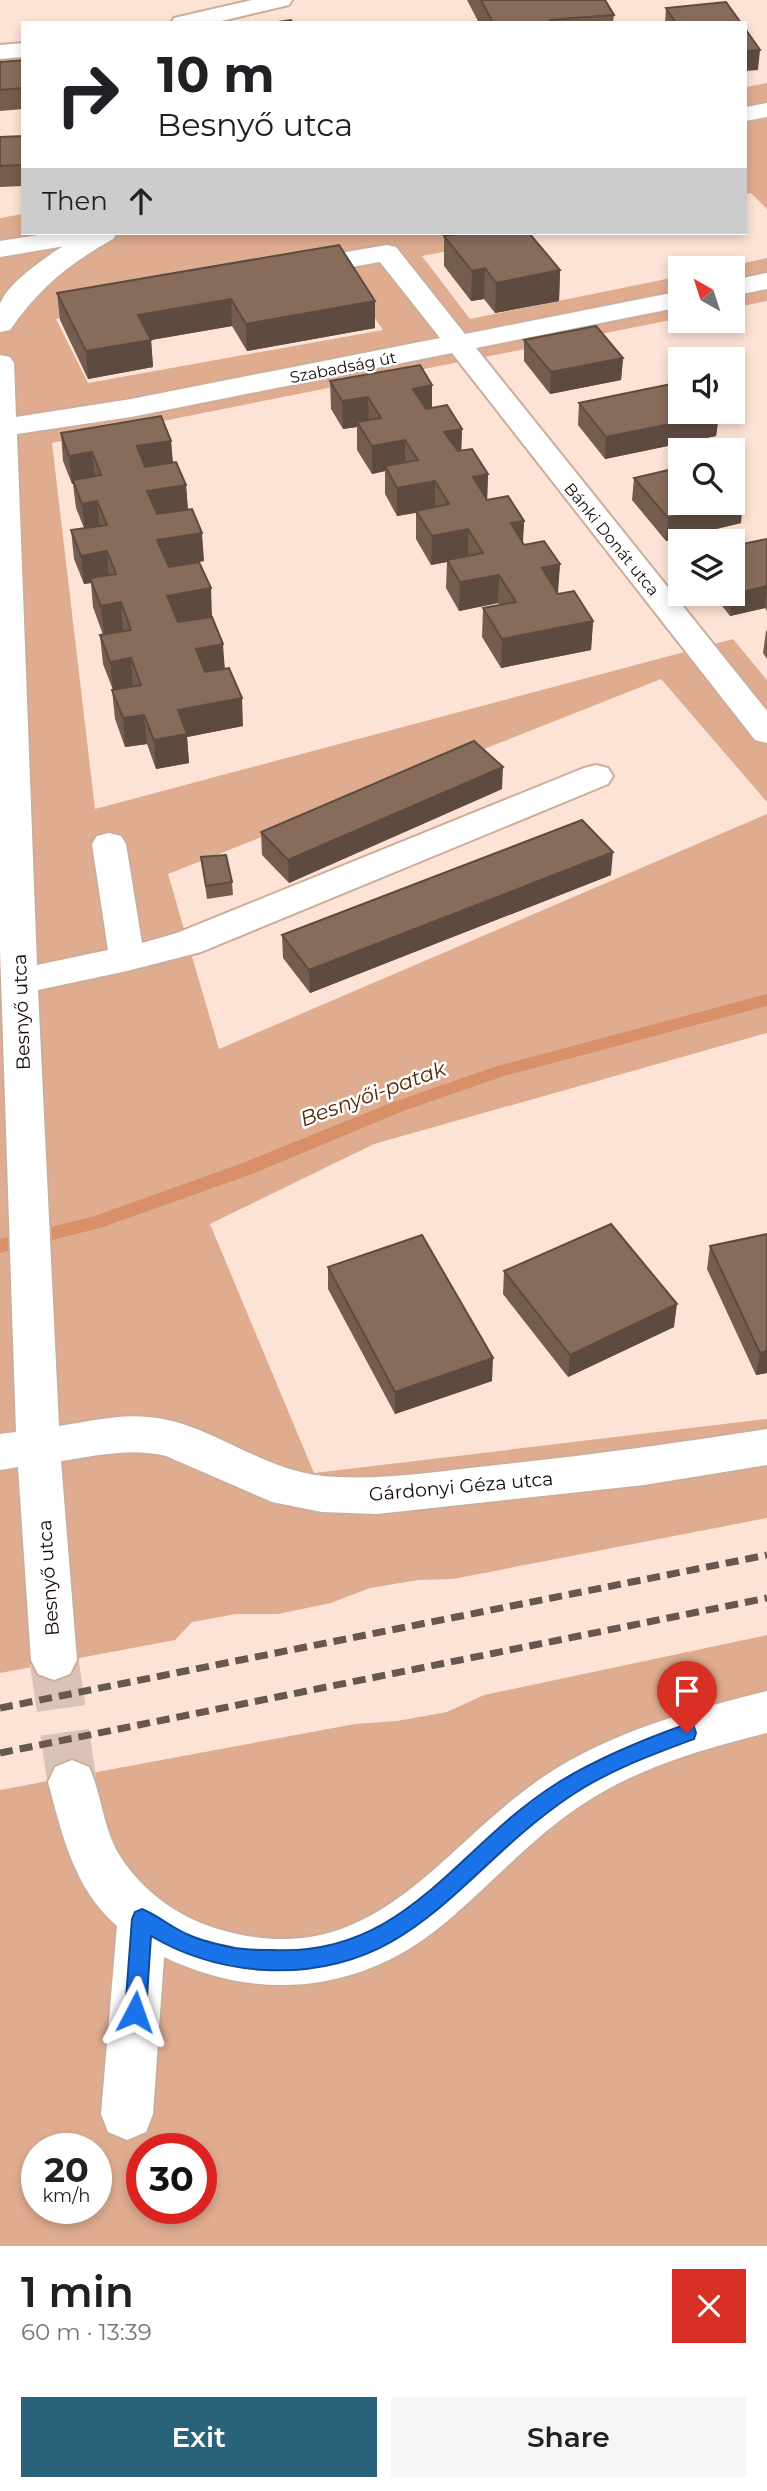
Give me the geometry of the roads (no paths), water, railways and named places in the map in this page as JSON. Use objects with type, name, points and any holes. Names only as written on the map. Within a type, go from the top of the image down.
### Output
[{"type":"street","points":[[191,21],[281,0]]},
{"type":"street","points":[[0,52],[21,50]]},
{"type":"street","points":[[747,114],[767,110]]},
{"type":"street","points":[[0,249],[83,235]]},
{"type":"street","points":[[0,324],[16,298],[38,275],[100,235]]},
{"type":"street","name":"Bánki Donát utca","points":[[279,272],[387,253],[457,345],[767,733]]},
{"type":"street","points":[[746,285],[767,281]]},
{"type":"street","name":"Szabadság út","points":[[3,428],[131,408],[668,302]]},
{"type":"street","name":"Besnyő utca","points":[[0,363],[6,708],[32,1269],[19,1450],[54,1660]]},
{"type":"street","points":[[19,981],[127,959],[188,943],[596,776]]},
{"type":"street","points":[[109,844],[127,959]]},
{"type":"street","name":"Gárdonyi Géza utca","points":[[19,1450],[119,1435],[149,1434],[174,1440],[272,1484],[321,1494],[377,1496],[644,1467],[767,1447]]},
{"type":"street","points":[[72,1782],[92,1856],[106,1878],[142,1919],[184,1944],[223,1956],[279,1961],[328,1958],[362,1947],[392,1932],[421,1911],[491,1846],[563,1790],[625,1756],[704,1727],[767,1713]]},
{"type":"street","points":[[127,2114],[142,1919]]},
{"type":"waterway","name":"Besnyői-patak","points":[[0,1246],[94,1223],[246,1169],[397,1107],[500,1071],[767,1000]]},
{"type":"tunnel","points":[[54,1660],[72,1782]]},
{"type":"railway","points":[[0,1708],[767,1555]]},
{"type":"railway","points":[[0,1753],[767,1598]]}]
